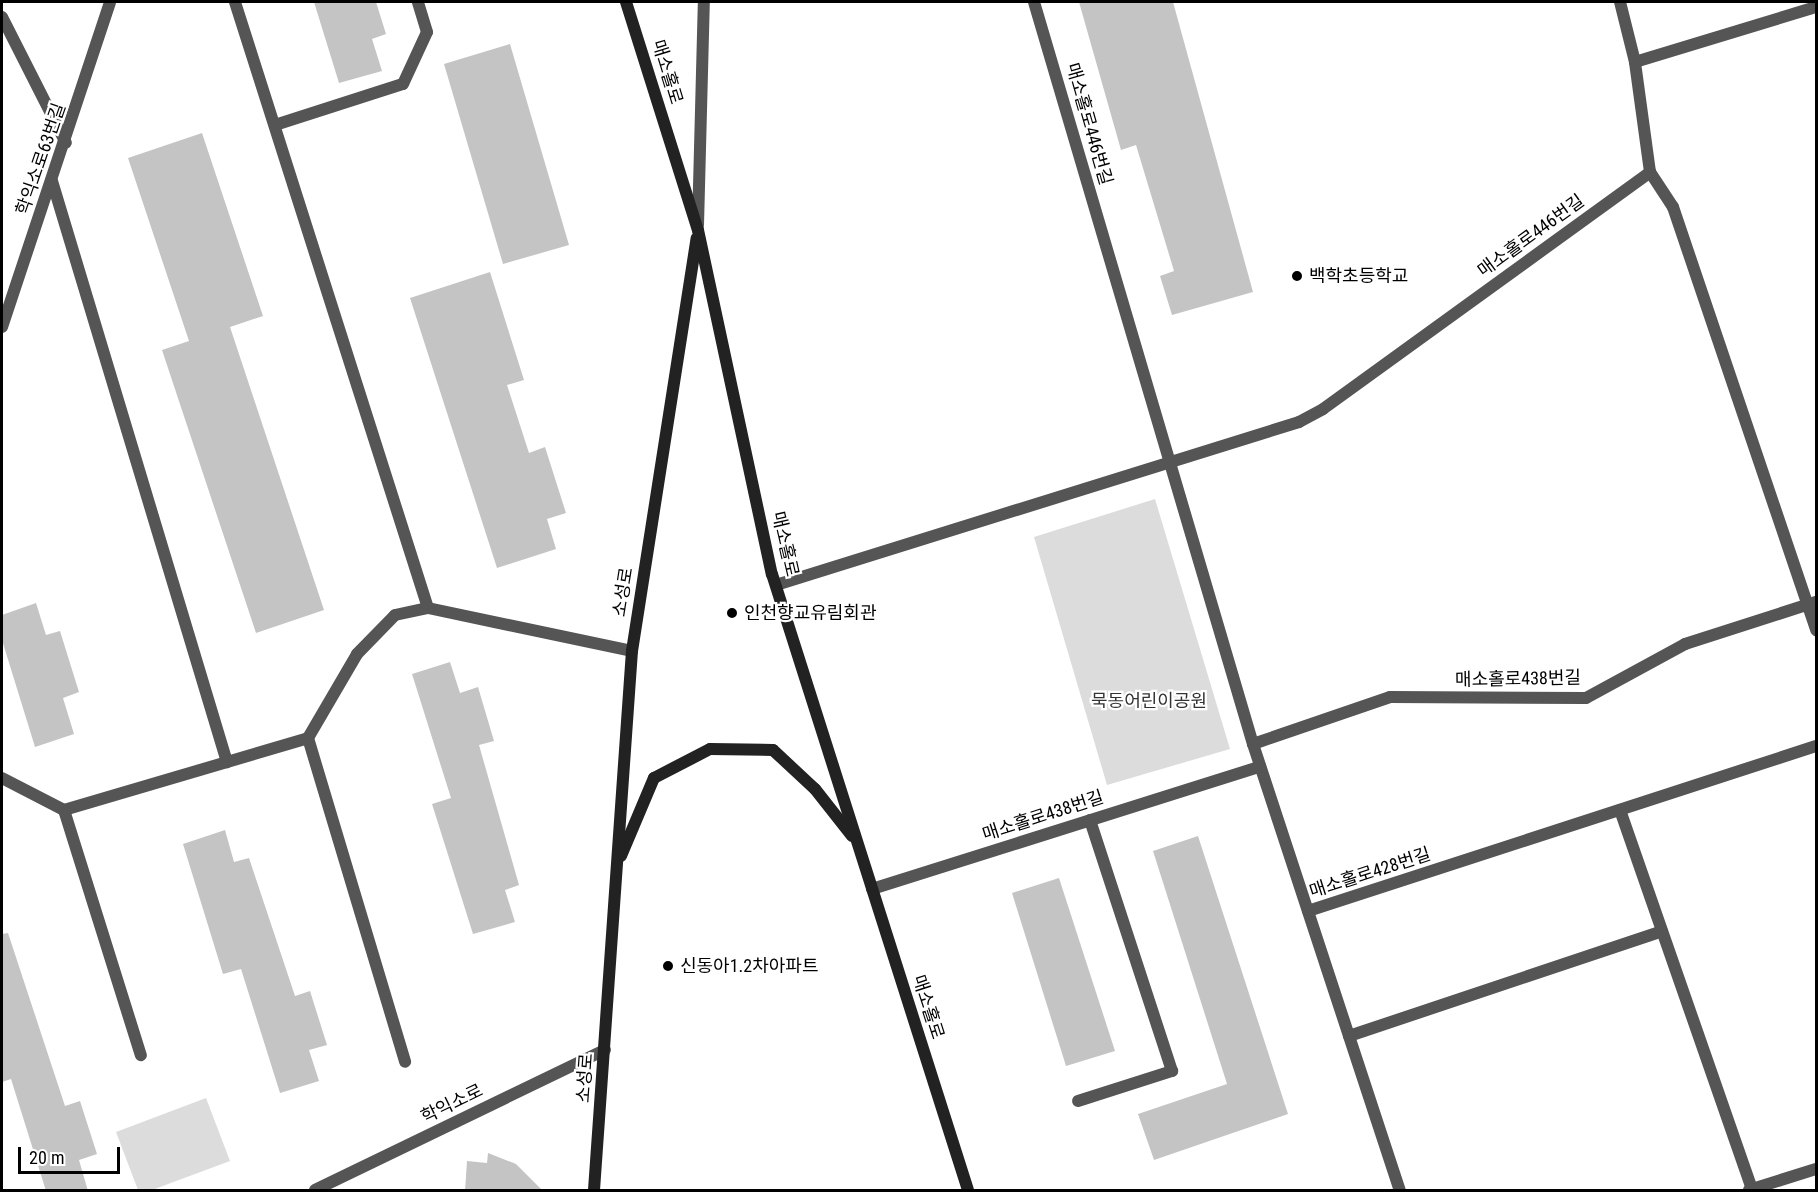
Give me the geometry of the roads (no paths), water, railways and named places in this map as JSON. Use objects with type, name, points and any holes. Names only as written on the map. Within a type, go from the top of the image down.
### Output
[{"type":"main road","name":"매소홀로","points":[[626,2],[698,230],[776,585],[968,1191]]},
{"type":"main road","name":"소성로","points":[[594,1191],[632,651],[698,230]]},
{"type":"main road","points":[[617,865],[654,777],[710,749],[773,750],[815,789],[857,842]]},
{"type":"street","name":"학익소로63번길","points":[[2,327],[66,143],[110,2]]},
{"type":"street","points":[[236,2],[428,608]]},
{"type":"street","points":[[275,125],[403,84],[427,32],[418,2]]},
{"type":"street","name":"소성로","points":[[698,230],[704,2]]},
{"type":"street","name":"매소홀로446번길","points":[[1034,2],[1170,464]]},
{"type":"street","points":[[1620,2],[1635,62],[1650,172],[1673,207],[1812,603],[1816,630]]},
{"type":"street","points":[[1635,62],[1816,7]]},
{"type":"street","points":[[2,17],[66,143]]},
{"type":"street","name":"매소홀로446번길","points":[[776,585],[1299,422],[1323,409],[1650,172]]},
{"type":"street","points":[[52,181],[227,762]]},
{"type":"street","points":[[1170,464],[1253,744],[1308,911]]},
{"type":"street","name":"매소홀로438번길","points":[[1253,744],[1390,697],[1586,698],[1685,644],[1812,603]]},
{"type":"street","points":[[2,778],[64,810],[309,738],[357,654],[395,615],[428,608],[632,651]]},
{"type":"street","points":[[309,738],[405,1062]]},
{"type":"street","name":"매소홀로428번길","points":[[1400,1191],[1308,911],[1816,746]]},
{"type":"street","name":"매소홀로438번길","points":[[872,889],[1260,766]]},
{"type":"street","points":[[64,810],[141,1055]]},
{"type":"street","points":[[1620,810],[1751,1190],[1816,1169]]},
{"type":"street","points":[[1078,1101],[1172,1071],[1090,820]]},
{"type":"street","points":[[1349,1036],[1662,931]]},
{"type":"street","name":"학익소로","points":[[315,1191],[605,1050]]},
{"type":"place","name":"백학초등학교","points":[[1297,276]]},
{"type":"place","name":"인천향교유림회관","points":[[732,613]]},
{"type":"place","name":"신동아1.2차아파트","points":[[668,966]]},
{"type":"park label","name":"묵동어린이공원","points":[[1149,701]]}]
